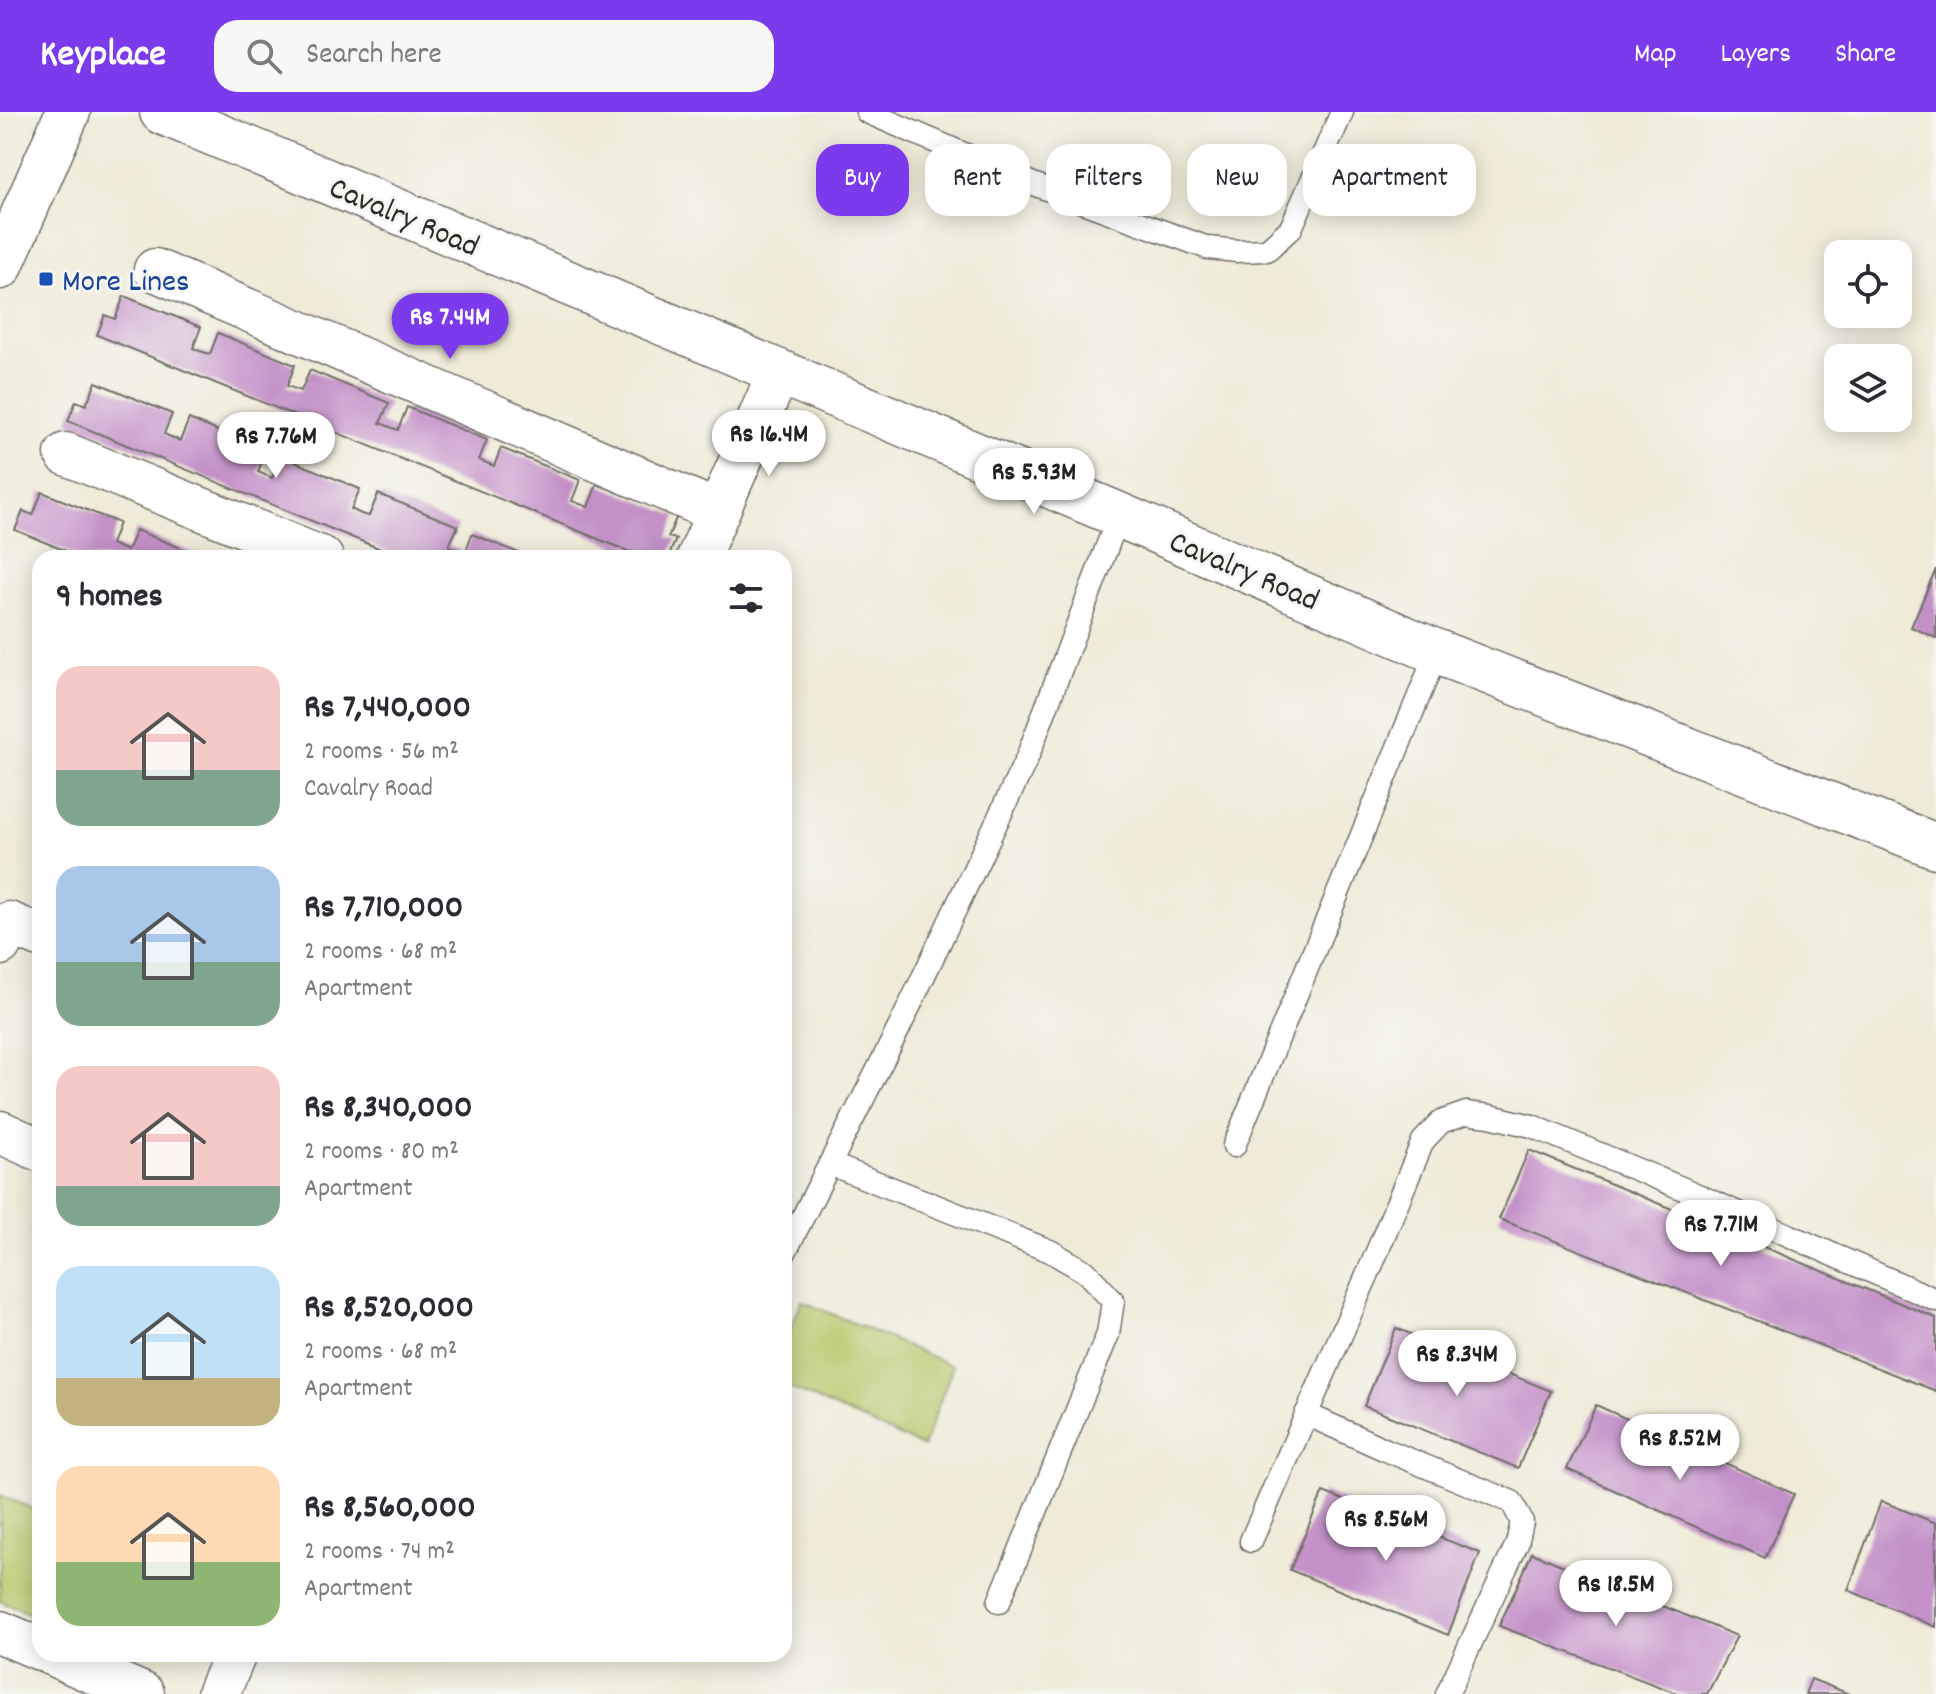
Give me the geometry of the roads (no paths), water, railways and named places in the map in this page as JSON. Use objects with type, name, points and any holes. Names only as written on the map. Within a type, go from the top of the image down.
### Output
[{"type":"street","points":[[0,267],[68,112]]},
{"type":"street","name":"Cavalry Road","points":[[162,112],[1437,652],[1936,846]]},
{"type":"street","points":[[155,270],[718,512]]},
{"type":"street","points":[[701,550],[779,372]]},
{"type":"street","points":[[66,454],[302,550]]},
{"type":"street","points":[[0,944],[9,923],[32,933]]},
{"type":"street","points":[[0,1132],[32,1146]]},
{"type":"street","points":[[0,1632],[32,1646]]},
{"type":"street","points":[[69,1662],[143,1694]]},
{"type":"street","points":[[218,1694],[232,1662]]},
{"type":"lane","points":[[867,112],[1033,184],[1208,248],[1237,251],[1267,250],[1291,228],[1342,112]]},
{"type":"lane","points":[[792,1238],[899,1028],[1027,758],[1119,515]]},
{"type":"lane","points":[[1234,1146],[1437,652]]},
{"type":"lane","points":[[1251,1541],[1423,1141],[1441,1122],[1466,1113],[1532,1126],[1936,1300]]},
{"type":"lane","points":[[830,1164],[1050,1251],[1086,1272],[1113,1301],[1108,1334],[999,1602]]},
{"type":"lane","points":[[1306,1414],[1512,1502],[1522,1522],[1517,1544],[1447,1694]]},
{"type":"place","name":"More Lines","points":[[46,279]]}]
